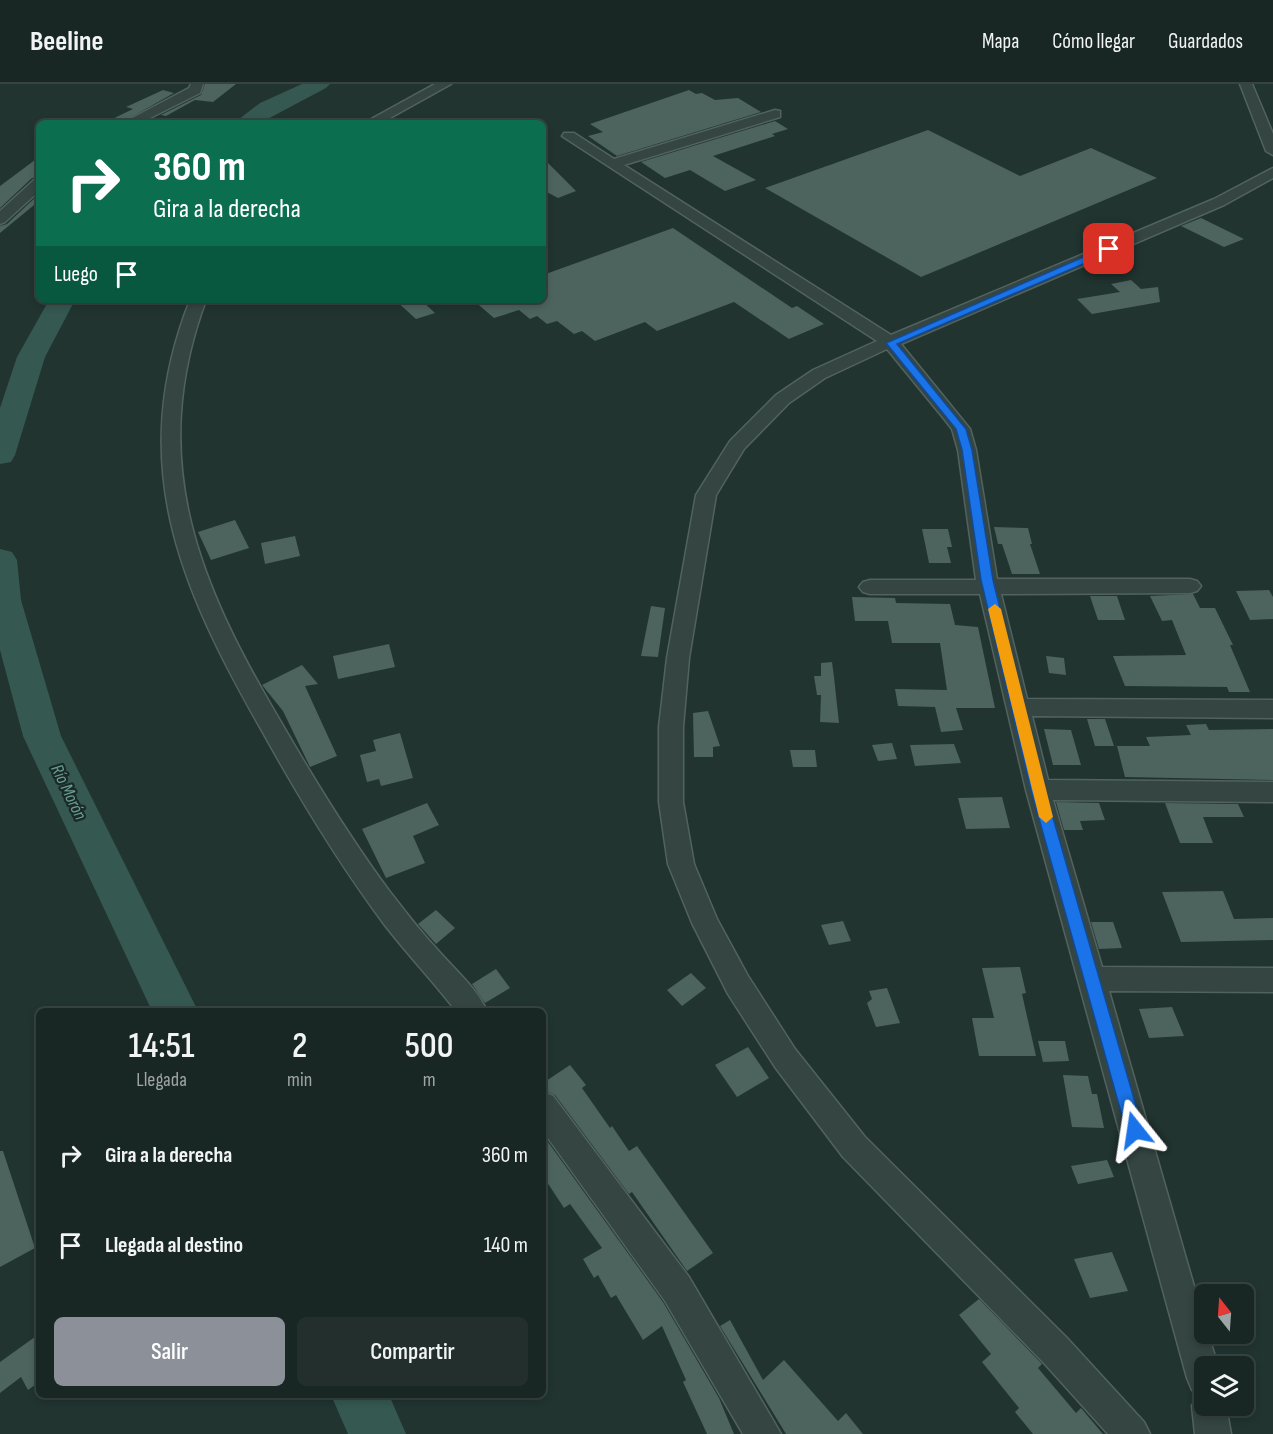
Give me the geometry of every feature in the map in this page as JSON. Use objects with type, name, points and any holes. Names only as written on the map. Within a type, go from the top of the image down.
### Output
[{"type":"street","points":[[136,120],[195,90],[197,84]]},
{"type":"street","points":[[377,120],[445,84]]},
{"type":"street","points":[[1246,84],[1273,151]]},
{"type":"street","points":[[612,164],[775,114]]},
{"type":"street","points":[[569,136],[891,343],[961,429],[967,450],[990,588],[1038,790],[1094,979],[1198,1356]]},
{"type":"street","points":[[1132,1434],[1054,1350],[854,1147],[785,1058],[738,985],[705,923],[681,864],[671,802],[671,727],[678,658],[699,525],[714,476],[774,408],[813,377],[1219,202],[1273,172]]},
{"type":"street","points":[[0,219],[36,186]]},
{"type":"street","points":[[197,303],[183,336],[171,402],[170,434],[176,502],[203,596],[247,684],[320,811],[412,940],[470,1008]]},
{"type":"street","points":[[870,587],[1190,586]]},
{"type":"street","points":[[1018,707],[1273,709]]},
{"type":"street","points":[[1038,790],[1273,792]]},
{"type":"street","points":[[1094,979],[1273,980]]},
{"type":"street","points":[[546,1110],[677,1289],[763,1434]]},
{"type":"street","points":[[1210,1416],[1213,1434]]},
{"type":"building","points":[[205,84],[236,84],[213,102],[195,100],[166,116],[161,115],[201,95]]},
{"type":"building","points":[[163,90],[174,93],[126,120],[110,120],[133,109],[126,107]]},
{"type":"building","points":[[689,90],[696,94],[702,93],[715,100],[738,98],[761,112],[617,156],[588,136],[603,132],[590,124]]},
{"type":"building","points":[[775,121],[788,129],[772,134],[775,136],[713,156],[756,180],[725,191],[690,170],[665,178],[641,162]]},
{"type":"building","points":[[928,130],[1020,176],[1091,148],[1157,178],[921,277],[765,188]]},
{"type":"building","points":[[36,159],[36,177],[32,178],[0,208],[0,186]]},
{"type":"building","points":[[546,161],[576,191],[558,198],[546,192]]},
{"type":"building","points":[[36,197],[36,203],[0,233],[0,226],[7,224]]},
{"type":"building","points":[[1201,218],[1244,239],[1224,247],[1181,226]]},
{"type":"building","points":[[673,228],[792,308],[797,306],[824,324],[789,339],[734,302],[657,331],[645,322],[595,341],[582,331],[574,334],[557,321],[547,324],[537,316],[530,319],[519,310],[494,318],[476,303],[546,303],[546,274]]},
{"type":"building","points":[[1131,280],[1141,289],[1158,287],[1160,302],[1092,314],[1077,299],[1120,292],[1111,284]]},
{"type":"building","points":[[398,303],[424,303],[435,313],[416,319]]},
{"type":"building","points":[[235,520],[249,548],[211,560],[198,532]]},
{"type":"building","points":[[994,527],[1028,528],[1032,544],[1030,544],[1040,574],[1012,574],[1002,544],[998,544]]},
{"type":"building","points":[[922,529],[948,529],[952,547],[947,547],[951,563],[929,563]]},
{"type":"building","points":[[295,536],[300,556],[265,564],[261,543]]},
{"type":"building","points":[[1269,590],[1273,597],[1273,619],[1250,620],[1236,591]]},
{"type":"building","points":[[1193,594],[1200,608],[1215,608],[1233,645],[1230,645],[1250,692],[1229,692],[1227,687],[1125,686],[1113,656],[1186,655],[1172,620],[1162,621],[1150,596]]},
{"type":"building","points":[[1090,596],[1117,596],[1125,620],[1098,620]]},
{"type":"building","points":[[852,597],[895,598],[896,603],[950,604],[955,625],[978,627],[995,708],[956,708],[963,730],[941,732],[935,707],[898,706],[895,689],[947,690],[940,643],[892,643],[888,621],[855,621]]},
{"type":"building","points":[[651,606],[665,608],[658,657],[641,656]]},
{"type":"building","points":[[389,644],[395,667],[338,679],[333,656]]},
{"type":"building","points":[[1046,656],[1064,658],[1066,675],[1049,673]]},
{"type":"building","points":[[832,662],[839,723],[820,722],[821,695],[817,695],[814,676],[821,676],[821,663]]},
{"type":"building","points":[[302,665],[318,684],[305,686],[337,756],[310,767],[283,711],[262,685]]},
{"type":"building","points":[[708,711],[720,746],[713,747],[713,757],[694,757],[693,713]]},
{"type":"building","points":[[1087,719],[1105,719],[1114,746],[1095,746]]},
{"type":"building","points":[[1206,724],[1209,730],[1273,729],[1273,780],[1125,777],[1117,746],[1150,746],[1146,737],[1191,735],[1186,725]]},
{"type":"building","points":[[1044,729],[1071,730],[1081,765],[1053,765]]},
{"type":"building","points":[[400,733],[413,778],[381,786],[379,779],[367,782],[360,755],[376,751],[373,740]]},
{"type":"building","points":[[892,743],[897,759],[878,761],[872,745]]},
{"type":"building","points":[[954,744],[961,763],[915,766],[910,745]]},
{"type":"building","points":[[790,750],[815,750],[817,767],[793,767]]},
{"type":"building","points":[[1002,797],[1010,828],[966,829],[958,798]]},
{"type":"building","points":[[1056,802],[1099,803],[1105,820],[1080,821],[1083,830],[1064,830]]},
{"type":"building","points":[[427,803],[439,825],[413,836],[425,863],[386,878],[362,829]]},
{"type":"building","points":[[1165,803],[1238,804],[1244,817],[1203,817],[1213,843],[1180,843]]},
{"type":"building","points":[[1223,891],[1234,919],[1273,918],[1273,940],[1181,942],[1162,892]]},
{"type":"building","points":[[436,910],[455,928],[436,944],[418,924]]},
{"type":"building","points":[[843,921],[851,941],[829,945],[821,925]]},
{"type":"building","points":[[1091,922],[1113,922],[1122,948],[1099,949]]},
{"type":"building","points":[[1020,967],[1026,993],[1022,994],[1036,1056],[979,1056],[972,1018],[994,1018],[982,968]]},
{"type":"building","points":[[496,969],[510,988],[485,1003],[472,984]]},
{"type":"building","points":[[691,973],[706,988],[682,1006],[667,990]]},
{"type":"building","points":[[887,988],[900,1023],[876,1027],[867,1003],[872,999],[869,991]]},
{"type":"building","points":[[1172,1007],[1184,1036],[1149,1038],[1139,1009]]},
{"type":"building","points":[[1038,1041],[1065,1041],[1069,1061],[1043,1062]]},
{"type":"building","points":[[748,1047],[769,1078],[737,1097],[715,1065]]},
{"type":"building","points":[[570,1065],[586,1085],[582,1088],[610,1128],[612,1126],[629,1151],[637,1146],[713,1253],[687,1271],[632,1192],[629,1194],[555,1095],[546,1091],[546,1081]]},
{"type":"building","points":[[1063,1075],[1088,1076],[1092,1094],[1097,1094],[1104,1128],[1072,1127]]},
{"type":"building","points":[[546,1139],[663,1302],[719,1398],[734,1434],[707,1434],[683,1382],[686,1380],[662,1326],[643,1340],[616,1295],[611,1298],[598,1275],[594,1278],[583,1259],[602,1248],[570,1204],[564,1208],[546,1181]]},
{"type":"building","points":[[0,1151],[3,1151],[35,1248],[0,1267]]},
{"type":"building","points":[[1107,1160],[1114,1177],[1078,1184],[1071,1166]]},
{"type":"building","points":[[1112,1252],[1128,1291],[1090,1298],[1074,1259]]},
{"type":"building","points":[[979,1299],[1042,1364],[1038,1368],[1076,1413],[1081,1408],[1103,1434],[1033,1434],[1015,1412],[1019,1408],[982,1362],[991,1354],[959,1315]]},
{"type":"building","points":[[730,1320],[763,1380],[784,1360],[838,1421],[846,1413],[863,1434],[786,1434],[720,1326]]},
{"type":"building","points":[[36,1336],[36,1384],[28,1390],[21,1377],[0,1393],[0,1362]]},
{"type":"waterway","name":"Río Morón","points":[[250,120],[268,108],[319,84]]},
{"type":"waterway","name":"Río Morón","points":[[0,455],[31,357],[60,303]]},
{"type":"waterway","name":"Río Morón","points":[[0,560],[4,600],[42,736],[174,1008]]},
{"type":"waterway","name":"Río Morón","points":[[360,1398],[378,1434]]},
{"type":"slow traffic","points":[[995,609],[1046,817]]},
{"type":"route","points":[[1109,249],[891,343],[909,368],[961,429],[967,450],[987,580],[1038,790],[1085,957],[1094,979],[1135,1130]]}]
